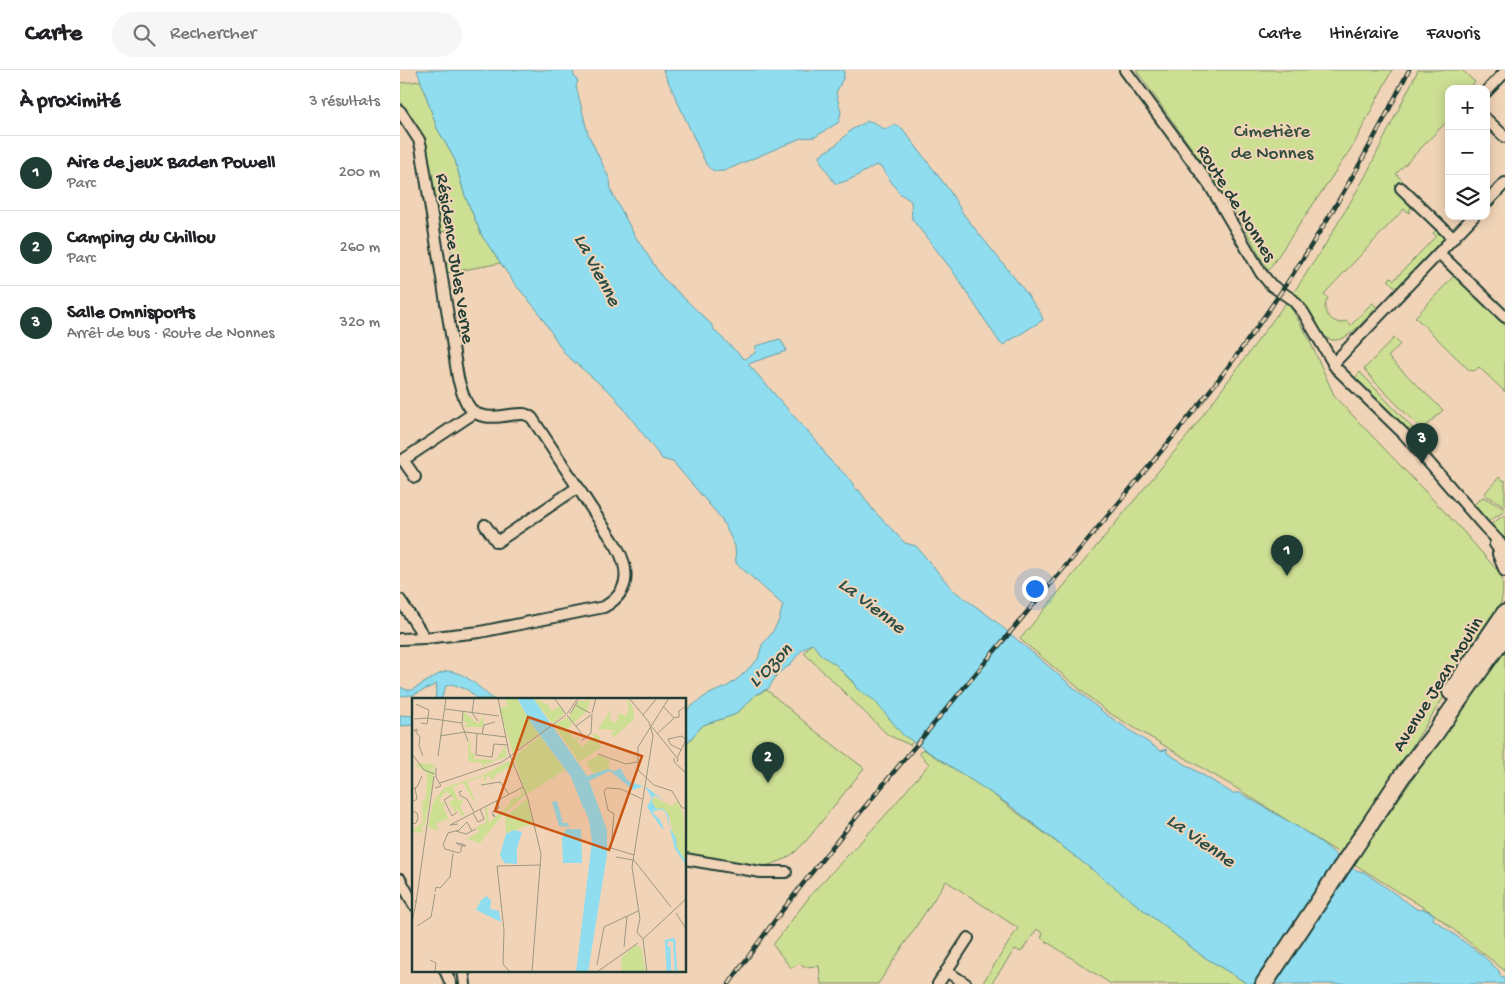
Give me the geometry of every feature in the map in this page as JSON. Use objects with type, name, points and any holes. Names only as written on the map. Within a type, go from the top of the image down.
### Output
[{"type":"main road","name":"Avenue Jean Moulin","points":[[1402,776],[1440,709],[1504,612]]},
{"type":"main road","name":"Avenue Jean Moulin","points":[[1264,984],[1402,776],[1500,645],[1505,635]]},
{"type":"street","name":"Route de Nonnes","points":[[1125,70],[1208,184],[1261,273],[1271,285],[1293,300],[1303,312],[1333,364],[1346,379],[1404,434],[1484,526],[1505,547]]},
{"type":"street","points":[[1490,88],[1505,72]]},
{"type":"street","name":"Résidence Jules Verne","points":[[400,111],[419,140],[421,147],[458,378],[464,398],[474,413]]},
{"type":"street","points":[[1490,123],[1505,137]]},
{"type":"street","points":[[1490,199],[1505,183]]},
{"type":"street","points":[[1401,188],[1453,238]]},
{"type":"street","points":[[1333,364],[1470,220]]},
{"type":"street","points":[[1439,253],[1505,318]]},
{"type":"street","points":[[400,639],[480,632],[604,607],[612,603],[622,591],[625,582],[626,566],[617,547],[532,418],[526,414],[494,418],[483,417],[474,413],[403,460],[415,477]]},
{"type":"street","points":[[485,524],[497,542],[578,487]]},
{"type":"street","name":"Route de Nonnes","points":[[1484,526],[1505,571]]},
{"type":"street","name":"Route de Nonnes","points":[[1494,544],[1505,558]]},
{"type":"street","points":[[400,600],[425,638]]},
{"type":"street","points":[[686,859],[761,872],[786,872]]},
{"type":"street","points":[[400,879],[412,901]]},
{"type":"street","points":[[938,984],[968,938]]},
{"type":"street","points":[[946,971],[966,984]]},
{"type":"street","points":[[446,972],[451,984]]},
{"type":"green space","name":"Cimetière de Nonnes","points":[[1136,70],[1392,70],[1354,144],[1268,271],[1242,223],[1212,177]]},
{"type":"green space","points":[[1418,70],[1462,70],[1475,82],[1472,85],[1445,85],[1445,123],[1396,174],[1403,181],[1400,184],[1410,203],[1409,213],[1404,209],[1324,294],[1328,298],[1325,306],[1326,313],[1331,319],[1339,323],[1346,321],[1351,325],[1372,303],[1377,307],[1349,334],[1341,339],[1333,340],[1326,337],[1308,309],[1292,295],[1325,245],[1365,177]]},
{"type":"green space","points":[[421,81],[437,128],[455,160],[464,193],[482,236],[501,263],[447,273],[445,264],[453,262],[448,231],[440,232],[425,141],[400,101],[400,83]]},
{"type":"green space","points":[[1436,230],[1444,238],[1397,287],[1394,286],[1389,279],[1391,277],[1394,280],[1436,236],[1433,233]]},
{"type":"green space","points":[[1454,276],[1505,325],[1505,392],[1479,367],[1474,371],[1469,370],[1415,317]]},
{"type":"green space","points":[[1287,301],[1307,335],[1335,397],[1462,530],[1496,569],[1499,566],[1503,585],[1501,604],[1496,616],[1342,855],[1241,791],[1106,711],[1020,639],[1189,434]]},
{"type":"green space","points":[[1394,338],[1400,344],[1388,357],[1443,410],[1422,430],[1364,369]]},
{"type":"green space","points":[[1360,372],[1418,434],[1414,438],[1355,378]]},
{"type":"green space","points":[[1499,477],[1505,480],[1505,506],[1485,495]]},
{"type":"green space","points":[[1483,497],[1505,509],[1505,511],[1486,523],[1472,506]]},
{"type":"green space","points":[[1505,515],[1505,540],[1491,524]]},
{"type":"green space","points":[[813,641],[861,691],[873,697],[914,741],[910,745],[888,735],[804,653]]},
{"type":"green space","points":[[1505,650],[1505,971],[1434,914],[1354,864]]},
{"type":"green space","points":[[767,690],[814,730],[864,768],[807,840],[794,853],[783,860],[756,867],[686,855],[686,744],[703,725],[734,715],[755,695]]},
{"type":"green space","points":[[923,749],[987,790],[1201,955],[1248,984],[1111,984],[1041,938],[1043,934],[1037,929],[1021,952],[1015,949],[991,984],[982,984],[1018,928],[946,881],[878,984],[821,984],[819,966],[803,967],[800,963],[791,968],[773,945],[813,892],[883,818],[929,764],[919,753]]},
{"type":"water","points":[[417,70],[573,70],[574,76],[578,81],[576,86],[588,134],[610,180],[611,191],[635,236],[662,277],[744,359],[755,353],[756,346],[780,339],[786,351],[748,364],[819,444],[828,458],[847,477],[856,490],[859,490],[873,510],[905,543],[916,546],[953,590],[989,616],[1104,713],[1161,751],[1167,749],[1167,753],[1232,793],[1240,793],[1303,830],[1347,865],[1364,872],[1418,910],[1423,909],[1434,914],[1433,919],[1482,955],[1499,971],[1500,976],[1505,977],[1505,984],[1248,984],[1201,955],[1012,807],[903,735],[874,700],[857,689],[853,682],[835,664],[821,655],[812,643],[801,651],[789,666],[777,674],[769,688],[755,695],[734,715],[703,725],[686,744],[686,710],[707,695],[728,686],[758,659],[762,645],[772,633],[779,620],[783,605],[736,563],[735,546],[721,518],[673,462],[662,459],[614,396],[565,354],[537,310],[514,283],[482,236],[464,193],[455,160],[437,128]]},
{"type":"water","points":[[663,70],[844,70],[844,76],[836,93],[841,112],[839,122],[815,137],[801,138],[724,171],[714,170],[706,164]]},
{"type":"water","points":[[868,121],[883,128],[895,125],[902,128],[949,190],[964,215],[1021,286],[1041,314],[1043,320],[1003,345],[952,270],[912,219],[911,201],[899,193],[881,167],[876,165],[847,181],[836,184],[834,182],[821,162],[820,155],[836,145],[851,130]]},
{"type":"water","points":[[447,671],[460,674],[492,698],[476,698],[468,690],[452,684],[446,686],[441,698],[435,698],[437,684],[413,695],[400,696],[400,687],[412,690]]},
{"type":"water","points":[[400,715],[412,716],[412,725],[400,726]]},
{"type":"railway","points":[[729,984],[791,899],[835,844],[1161,452],[1234,359],[1283,290],[1328,219],[1370,145],[1409,70]]},
{"type":"place","name":"Salle Omnisports","points":[[1422,464]]},
{"type":"place","name":"Aire de jeux Baden Powell","points":[[1287,576]]},
{"type":"place","name":"Camping du Chillou","points":[[768,783]]},
{"type":"water label","name":"La Vienne","points":[[599,269]]},
{"type":"water label","name":"La Vienne","points":[[873,604]]},
{"type":"water label","name":"L'Ozon","points":[[769,664]]},
{"type":"water label","name":"La Vienne","points":[[1202,839]]}]
